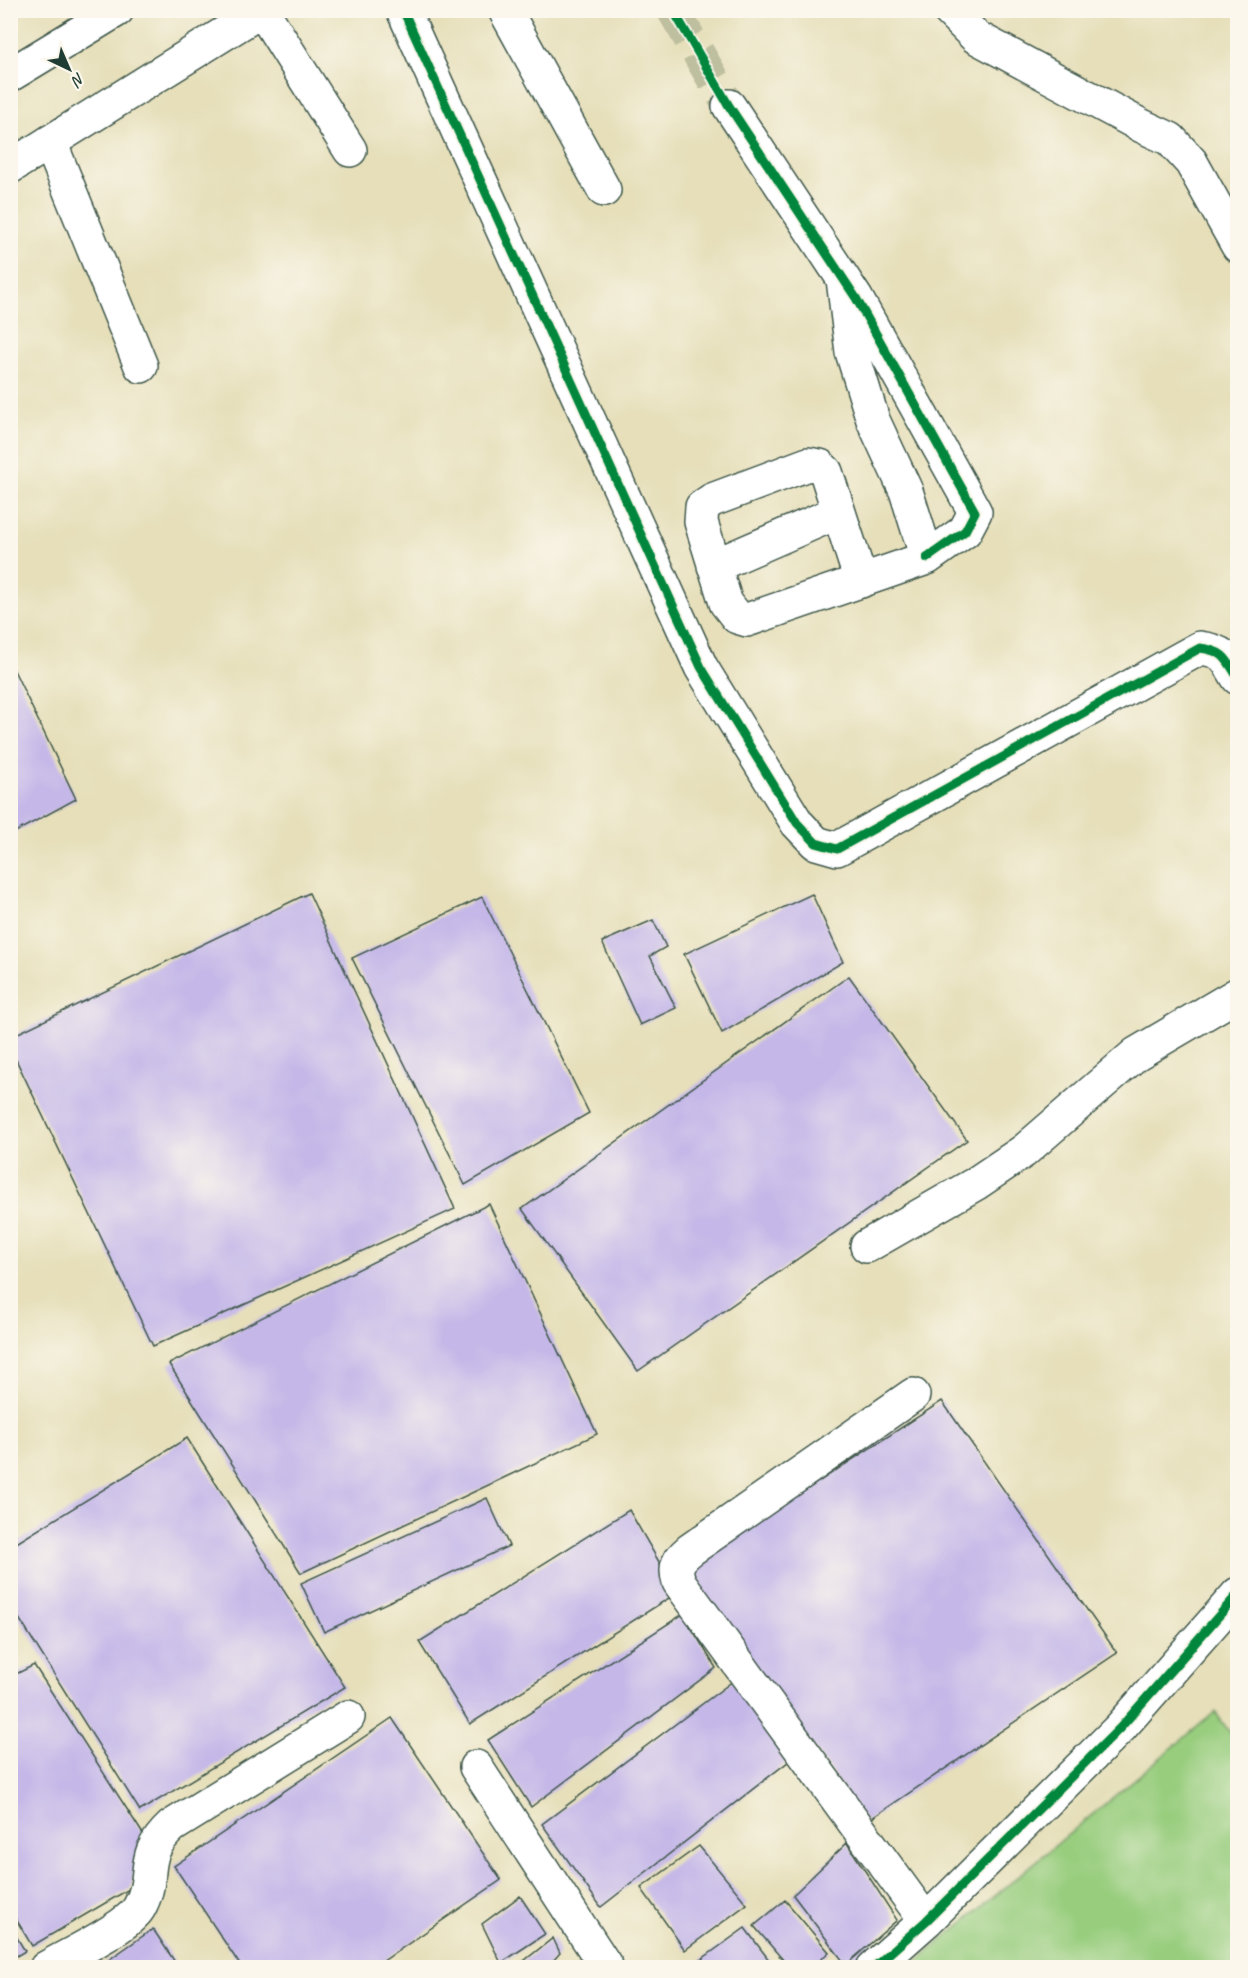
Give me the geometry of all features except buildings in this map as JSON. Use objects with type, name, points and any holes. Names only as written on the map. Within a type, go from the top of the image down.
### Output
[{"type":"street","points":[[10,75],[117,10]]},
{"type":"street","points":[[12,162],[50,142],[262,10],[350,150]]},
{"type":"street","points":[[403,10],[701,667],[797,823],[816,843],[837,849],[1200,648],[1218,650],[1238,678]]},
{"type":"street","points":[[505,10],[604,190]]},
{"type":"street","points":[[949,10],[976,37],[1170,139],[1191,162],[1238,246]]},
{"type":"street","points":[[729,106],[843,279],[975,512],[965,531],[927,558],[747,620],[737,617],[726,603],[701,522],[702,507],[712,500],[808,464],[820,466],[826,472],[861,580]]},
{"type":"street","points":[[50,142],[141,366]]},
{"type":"street","points":[[843,279],[852,352],[873,420],[906,491],[927,558]]},
{"type":"street","points":[[714,566],[838,512]]},
{"type":"street","points":[[867,1246],[975,1184],[1024,1151],[1136,1054],[1238,994]]},
{"type":"street","points":[[912,1395],[690,1550],[679,1559],[675,1570],[679,1582],[926,1921]]},
{"type":"street","points":[[873,1968],[926,1921],[1120,1728],[1238,1594]]},
{"type":"street","points":[[46,1968],[122,1924],[138,1910],[147,1889],[150,1855],[157,1840],[172,1826],[348,1717]]},
{"type":"street","points":[[476,1767],[607,1968]]},
{"type":"green space","points":[[1215,1712],[1237,1742],[1237,1967],[910,1967]]},
{"type":"tunnel","points":[[673,10],[729,106]]},
{"type":"cycle path","points":[[403,10],[701,667],[797,823],[816,843],[837,849],[1200,648],[1214,651],[1224,657],[1238,678]]},
{"type":"cycle path","points":[[673,10],[729,106],[856,298],[975,512],[965,531],[927,558]]},
{"type":"cycle path","points":[[873,1968],[926,1921],[1120,1728],[1238,1594]]}]
